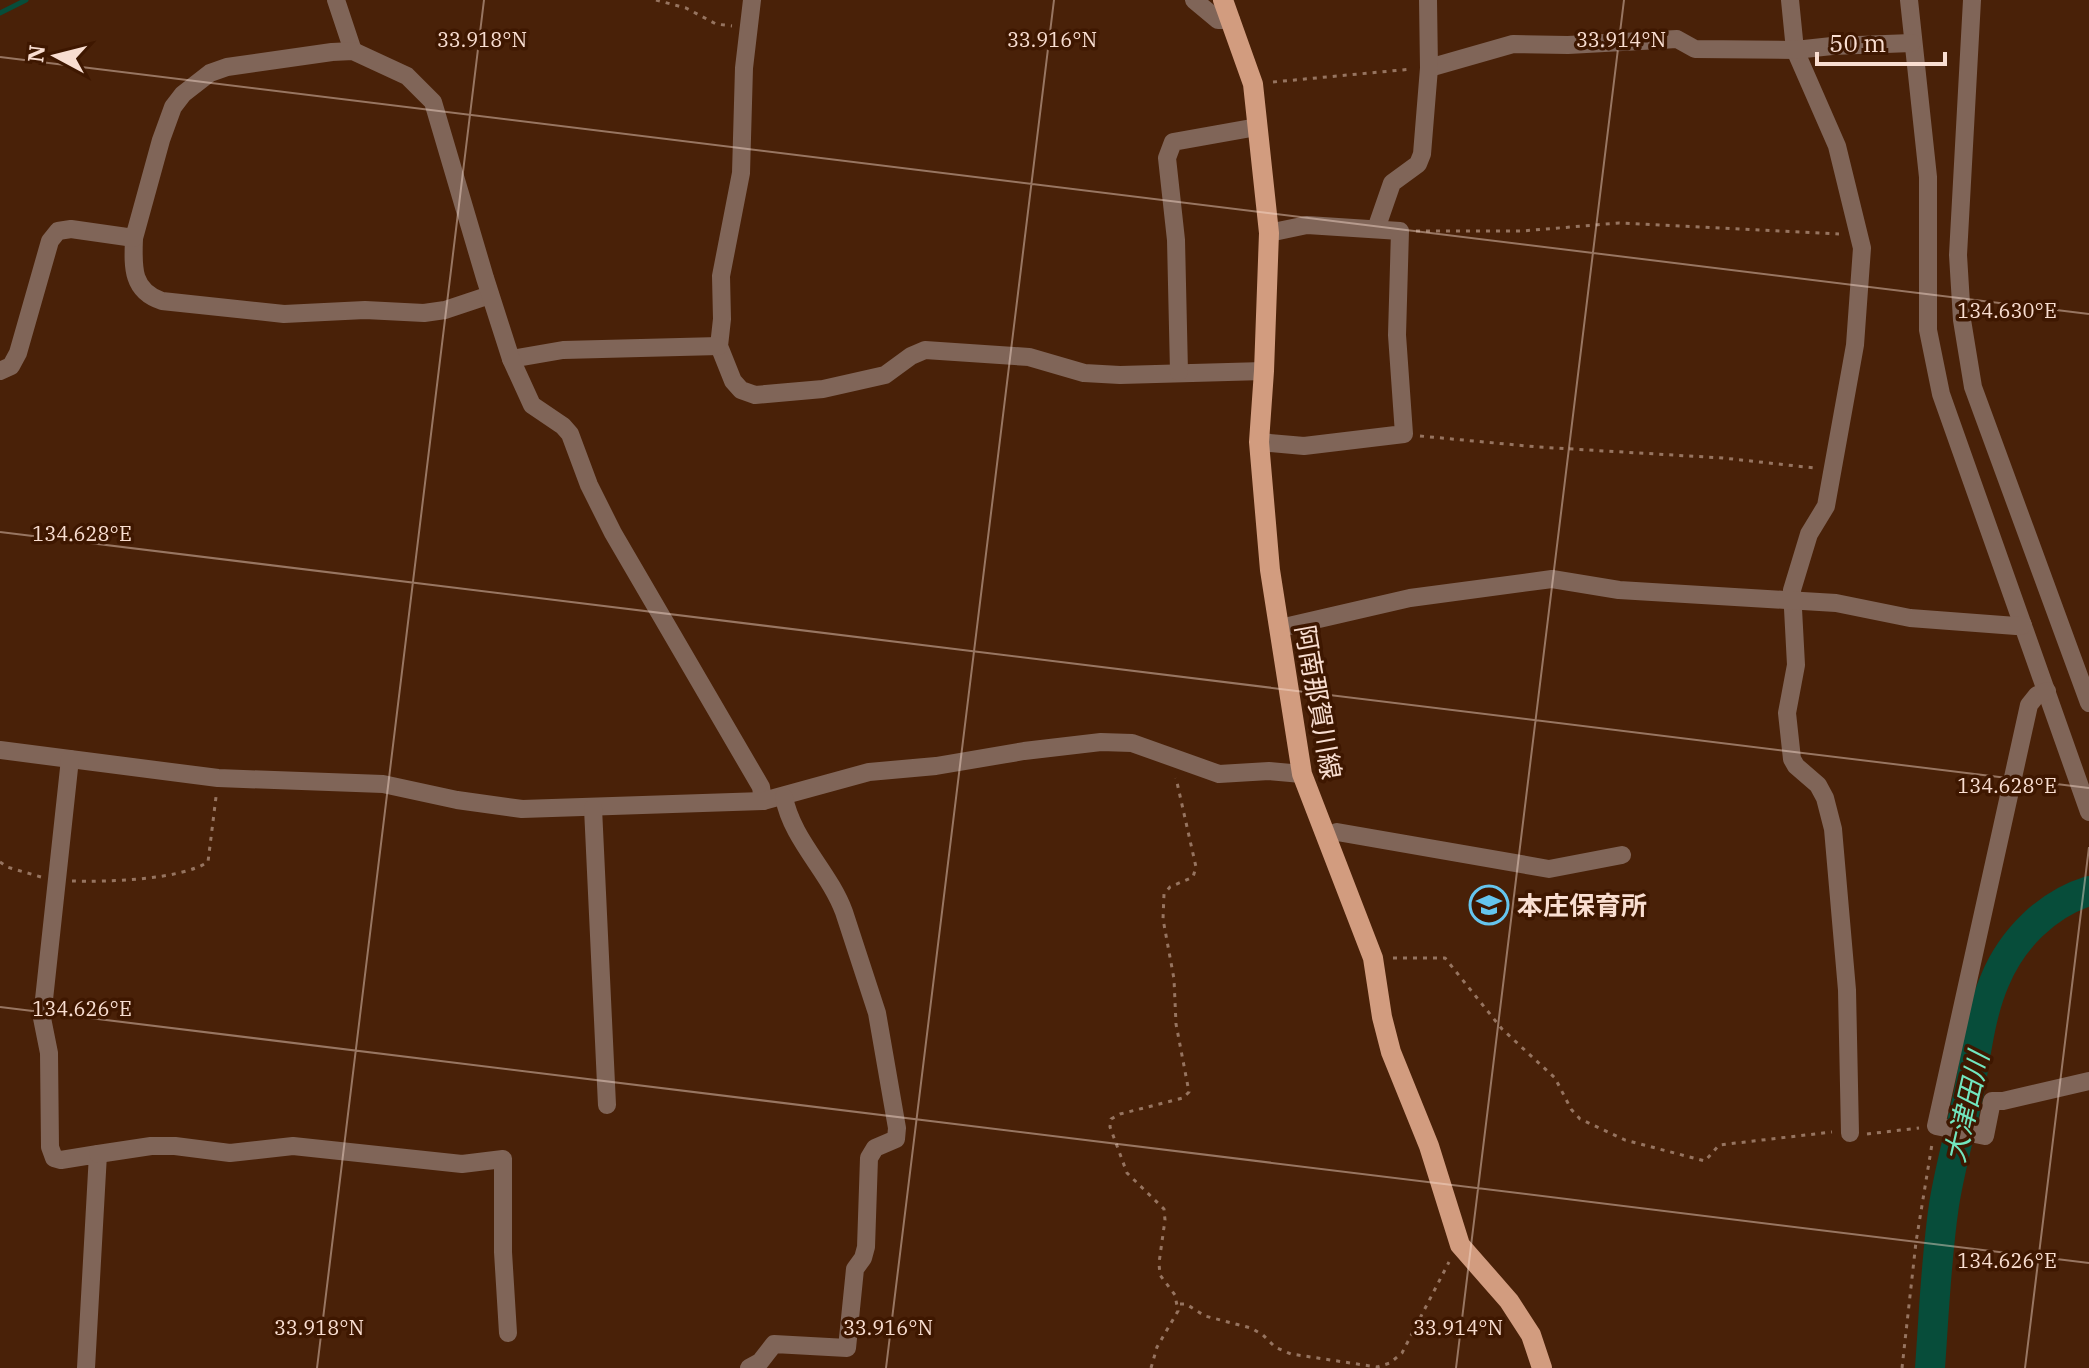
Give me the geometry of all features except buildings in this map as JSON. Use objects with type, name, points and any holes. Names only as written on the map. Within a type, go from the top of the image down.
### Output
[{"type":"main road","name":"阿南那賀川線","points":[[1223,0],[1253,84],[1269,233],[1259,442],[1270,570],[1302,774],[1373,958],[1391,1052],[1429,1146],[1460,1245],[1509,1301],[1531,1335],[1542,1368]]},
{"type":"street","points":[[336,0],[353,51]]},
{"type":"street","points":[[752,0],[744,68],[741,173],[738,200],[723,259],[719,346],[733,381],[741,390],[755,395],[823,389],[885,375],[925,350],[1029,357],[1084,373],[1264,371]]},
{"type":"street","points":[[1194,0],[1218,20],[1231,20]]},
{"type":"street","points":[[1376,229],[1392,183],[1418,164],[1422,154],[1429,68],[1428,0]]},
{"type":"street","points":[[1790,0],[1795,50],[1837,146],[1862,248],[1862,282],[1855,345],[1826,506],[1809,534],[1792,590],[1796,665],[1787,713],[1792,759],[1818,785],[1825,798],[1833,829],[1847,990],[1850,1133]]},
{"type":"street","points":[[1909,0],[1928,177],[1928,330],[1941,394],[2089,812]]},
{"type":"street","points":[[1972,0],[1958,255],[1962,320],[1973,387],[2089,703]]},
{"type":"street","points":[[1429,68],[1513,44],[1568,45],[1677,39],[1695,49],[1795,50],[1912,43]]},
{"type":"street","points":[[490,295],[445,310],[424,313],[365,310],[284,314],[162,301],[148,296],[138,282],[133,266],[134,238],[173,107],[183,94],[210,73],[227,67],[353,51],[407,76],[433,102],[490,295],[511,359],[532,405],[570,434],[589,485],[613,533],[761,787],[763,801]]},
{"type":"street","points":[[1179,372],[1176,240],[1167,158],[1173,142],[1257,127]]},
{"type":"street","points":[[1259,442],[1304,446],[1404,434],[1397,335],[1400,231],[1307,225],[1269,233]]},
{"type":"street","points":[[0,371],[11,366],[18,353],[41,266],[50,241],[58,231],[71,229],[134,238]]},
{"type":"street","points":[[511,359],[563,350],[719,346]]},
{"type":"street","points":[[1280,628],[1410,598],[1552,579],[1619,590],[1836,603],[1910,618],[2023,625]]},
{"type":"street","points":[[2047,691],[2037,695],[2029,705],[1940,1126],[1985,1136],[1992,1101],[2089,1081]]},
{"type":"street","points":[[0,750],[218,778],[383,784],[457,800],[522,809],[763,801],[869,772],[936,766],[1101,742],[1132,743],[1219,774],[1269,771],[1302,774]]},
{"type":"street","points":[[70,759],[42,1018],[49,1053],[50,1147],[54,1158],[61,1160],[151,1146],[230,1153],[293,1146],[462,1164],[503,1159],[503,1252],[508,1333]]},
{"type":"street","points":[[749,1368],[760,1362],[774,1344],[847,1348],[855,1269],[866,1247],[869,1158],[875,1148],[896,1139],[897,1128],[879,1022],[839,897],[794,827],[784,797]]},
{"type":"street","points":[[593,808],[607,1105]]},
{"type":"street","points":[[1326,837],[1337,832],[1549,869],[1622,855]]},
{"type":"street","points":[[86,1368],[98,1154]]},
{"type":"path","points":[[656,0],[686,8],[716,24],[748,28]]},
{"type":"path","points":[[1253,84],[1429,68]]},
{"type":"path","points":[[1400,231],[1522,231],[1619,223],[1860,233]]},
{"type":"path","points":[[1404,434],[1525,446],[1723,458],[1833,470]]},
{"type":"path","points":[[1151,1368],[1157,1347],[1179,1304],[1160,1275],[1164,1209],[1127,1173],[1110,1127],[1111,1119],[1120,1114],[1183,1098],[1189,1092],[1176,1024],[1174,979],[1163,919],[1164,894],[1170,887],[1193,877],[1196,867],[1174,759]]},
{"type":"path","points":[[0,862],[20,872],[55,880],[124,879],[181,873],[208,862],[218,778]]},
{"type":"path","points":[[1373,958],[1445,958],[1502,1029],[1555,1078],[1571,1109],[1580,1119],[1625,1140],[1705,1161],[1719,1145],[1835,1131],[1867,1134],[1940,1126],[1918,1227],[1902,1368]]},
{"type":"path","points":[[1179,1304],[1186,1304],[1205,1316],[1251,1328],[1275,1347],[1291,1354],[1377,1367],[1390,1363],[1402,1353],[1460,1245]]},
{"type":"waterway","points":[[0,13],[26,0]]},
{"type":"waterway","name":"大津田川","points":[[1930,1368],[1944,1205],[1990,993],[2002,965],[2021,937],[2045,914],[2089,891]]},
{"type":"place","name":"本庄保育所","points":[[1489,905]]}]
